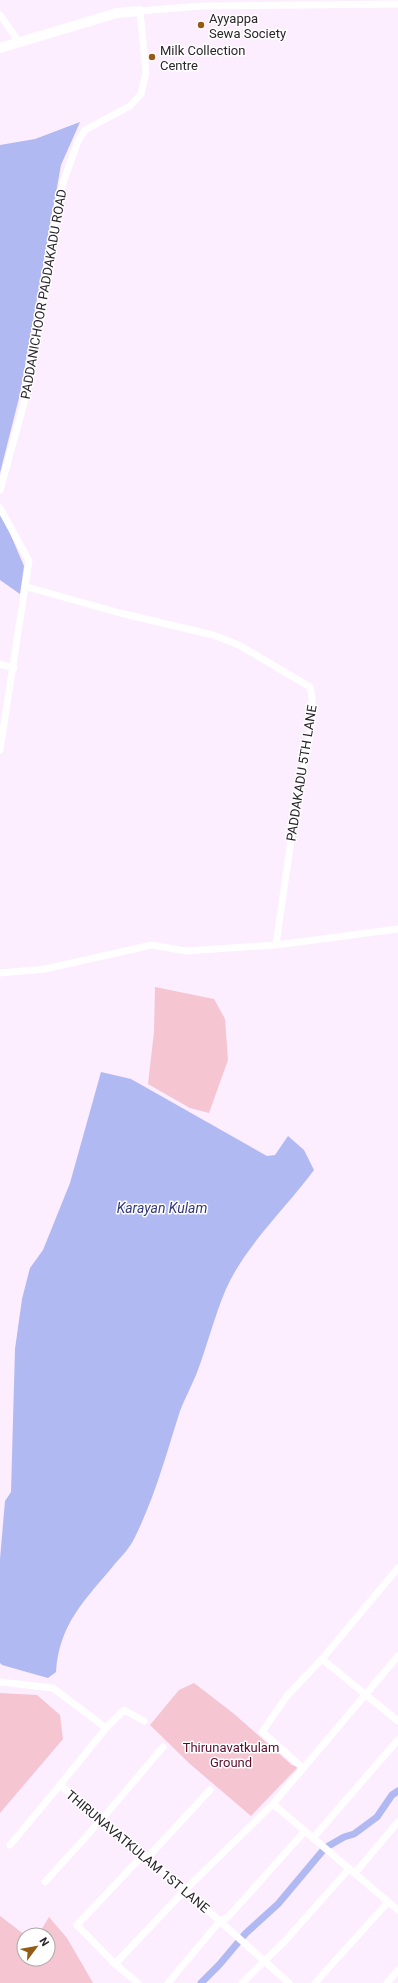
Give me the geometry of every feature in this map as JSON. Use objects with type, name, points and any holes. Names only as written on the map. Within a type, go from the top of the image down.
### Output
[{"type":"street","points":[[0,48],[117,13],[256,3],[398,4]]},
{"type":"street","name":"PADDANICHOOR PADDAKADU ROAD","points":[[0,490],[26,392],[45,292],[55,216],[64,180],[78,142],[85,130],[130,106],[141,94],[146,72],[140,11]]},
{"type":"street","points":[[0,15],[19,42]]},
{"type":"street","points":[[0,508],[30,561],[14,668],[1,735],[0,750]]},
{"type":"street","name":"PADDAKADU 5TH LANE","points":[[27,587],[120,613],[214,635],[239,645],[310,687],[313,696],[311,722],[288,853],[276,945]]},
{"type":"street","points":[[0,664],[14,668]]},
{"type":"street","points":[[0,973],[45,969],[152,945],[186,951],[276,945],[398,929]]},
{"type":"street","points":[[303,1768],[262,1732],[287,1696],[322,1659],[398,1568]]},
{"type":"street","points":[[115,1964],[185,1890],[273,1804],[398,1656]]},
{"type":"street","points":[[322,1659],[398,1721]]},
{"type":"street","points":[[0,1682],[53,1688],[106,1728]]},
{"type":"street","name":"THIRUNAVATKULAM 1ST LANE","points":[[144,1721],[124,1710],[106,1728],[60,1785],[146,1856],[289,1983]]},
{"type":"street","points":[[313,1838],[398,1740]]},
{"type":"street","points":[[44,1882],[102,1819],[163,1746]]},
{"type":"street","points":[[10,1845],[60,1785]]},
{"type":"street","points":[[138,1983],[115,1964],[76,1925],[210,1790]]},
{"type":"street","points":[[273,1804],[388,1902],[397,1907]]},
{"type":"street","points":[[242,1983],[284,1942],[398,1822]]},
{"type":"street","points":[[168,1983],[220,1921],[228,1917],[305,1831]]},
{"type":"street","points":[[315,1983],[388,1902]]},
{"type":"street","points":[[387,1983],[398,1970]]},
{"type":"green space","points":[[155,987],[214,999],[225,1019],[228,1060],[209,1113],[190,1108],[148,1084],[154,1032]]},
{"type":"green space","name":"Thirunavatkulam Ground","points":[[194,1683],[233,1713],[292,1765],[298,1767],[251,1816],[190,1764],[150,1725],[179,1690]]},
{"type":"green space","points":[[0,1693],[37,1695],[60,1715],[63,1739],[0,1813]]},
{"type":"green space","points":[[0,1916],[16,1928],[16,1967],[56,1967],[56,1927],[43,1927],[49,1917],[67,1938],[93,1983],[0,1983]]},
{"type":"water","points":[[80,122],[61,165],[20,394],[0,473],[0,145],[35,139]]},
{"type":"water","points":[[0,510],[24,566],[20,594],[0,580]]},
{"type":"water","name":"Karayan Kulam","points":[[101,1072],[131,1079],[267,1156],[275,1155],[288,1136],[304,1150],[314,1170],[255,1242],[234,1273],[226,1289],[214,1321],[196,1375],[180,1411],[147,1510],[133,1541],[129,1548],[93,1590],[75,1614],[62,1640],[56,1672],[48,1678],[2,1665],[0,1663],[0,1559],[5,1501],[11,1492],[15,1349],[22,1299],[30,1268],[43,1250],[70,1183]]},
{"type":"waterway","points":[[201,1983],[219,1965],[246,1933],[278,1904],[325,1848],[344,1837],[354,1834],[377,1817],[392,1795],[398,1791]]},
{"type":"place","name":"Ayyappa Sewa Society","points":[[201,25]]},
{"type":"place","name":"Milk Collection Centre","points":[[152,57]]}]
